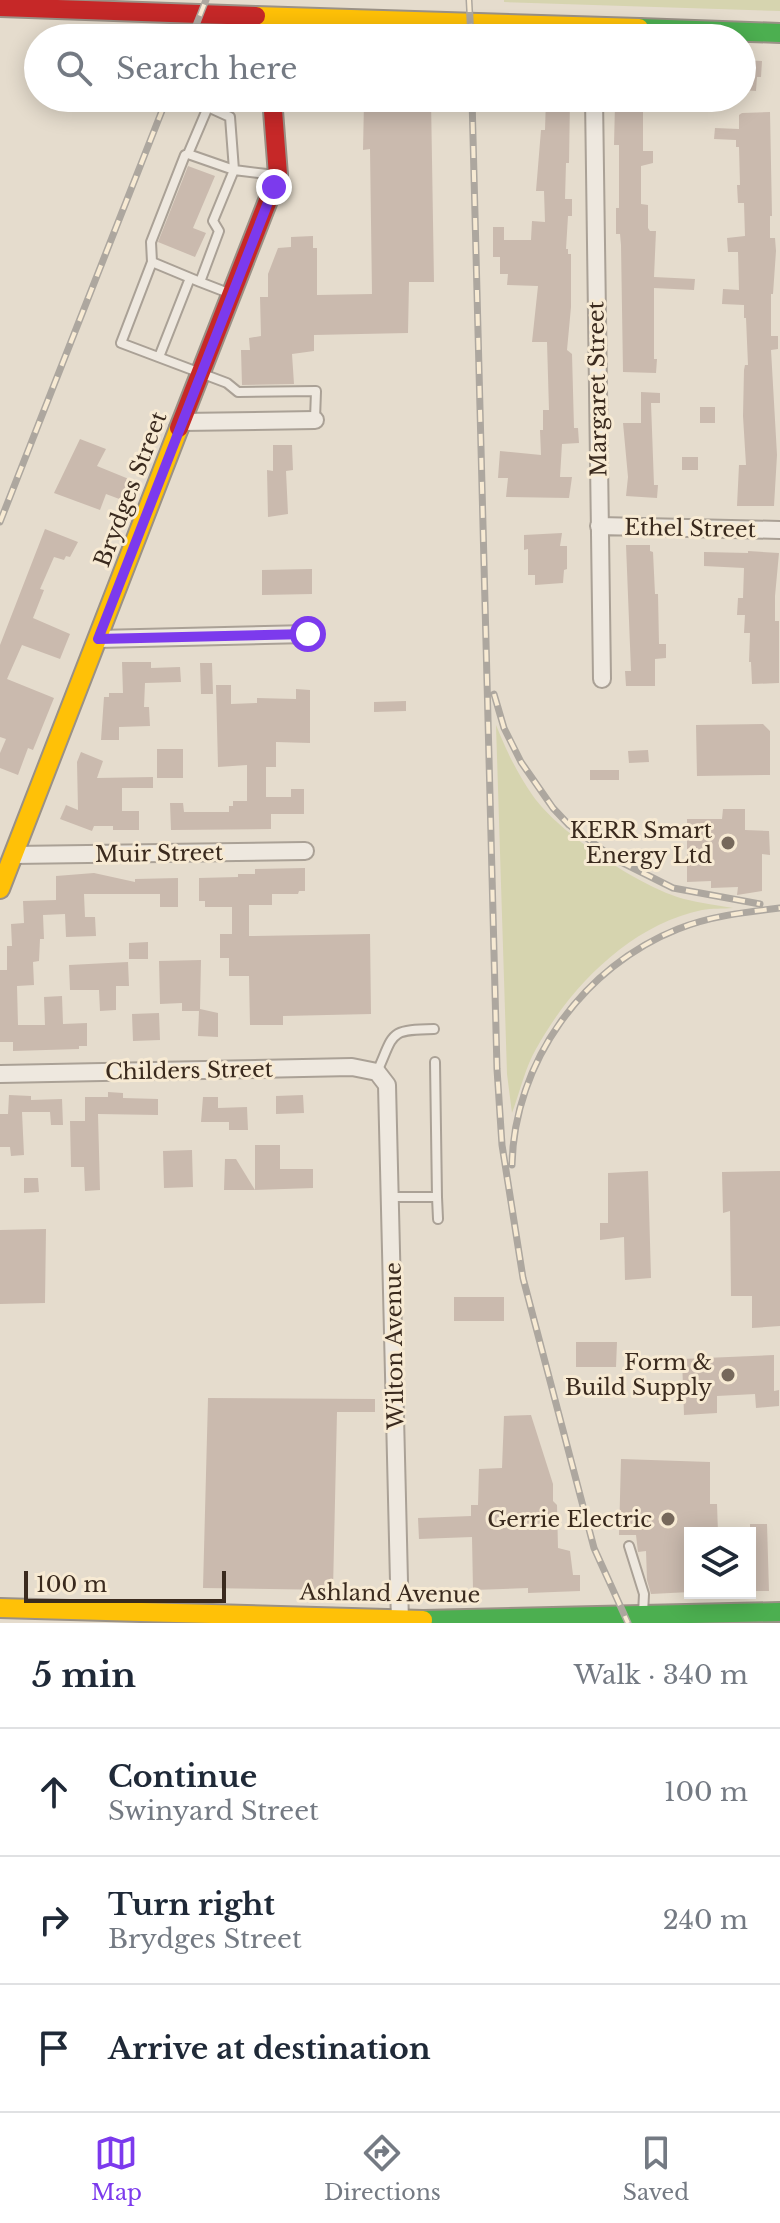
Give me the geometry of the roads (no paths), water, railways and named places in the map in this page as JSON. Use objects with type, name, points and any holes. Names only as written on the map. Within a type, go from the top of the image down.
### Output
[{"type":"street","points":[[0,7],[428,24]]},
{"type":"street","points":[[270,17],[270,24]]},
{"type":"street","points":[[325,24],[337,19]]},
{"type":"street","points":[[756,33],[780,33]]},
{"type":"street","name":"Brydges Street","points":[[0,889],[278,175],[273,112]]},
{"type":"street","name":"Margaret Street","points":[[594,112],[602,679]]},
{"type":"street","points":[[182,422],[315,420]]},
{"type":"street","name":"Ethel Street","points":[[599,526],[780,530]]},
{"type":"street","points":[[98,639],[308,634]]},
{"type":"street","name":"Muir Street","points":[[13,855],[305,851]]},
{"type":"street","name":"Childers Street","points":[[0,1074],[352,1067],[377,1072]]},
{"type":"street","name":"Wilton Avenue","points":[[377,1072],[387,1085],[400,1621]]},
{"type":"street","name":"Ashland Avenue","points":[[0,1608],[148,1617],[400,1621],[588,1620],[643,1615],[780,1612]]},
{"type":"lane","points":[[206,112],[185,155],[151,242],[152,262],[121,343],[227,383],[238,392],[316,391],[315,420]]},
{"type":"lane","points":[[200,282],[219,231],[213,221],[234,170],[230,117],[219,112]]},
{"type":"lane","points":[[188,154],[234,170],[278,175]]},
{"type":"lane","points":[[152,262],[232,295]]},
{"type":"lane","points":[[159,357],[190,278]]},
{"type":"lane","points":[[377,1072],[393,1037],[402,1030],[434,1029]]},
{"type":"lane","points":[[435,1062],[438,1219]]},
{"type":"lane","points":[[391,1197],[437,1197]]},
{"type":"lane","points":[[629,1546],[644,1594],[643,1615]]},
{"type":"railway","points":[[197,24],[206,0]]},
{"type":"railway","points":[[469,0],[470,24]]},
{"type":"railway","points":[[0,522],[161,112]]},
{"type":"railway","points":[[472,112],[497,1069],[502,1145],[523,1278],[594,1548],[628,1623]]},
{"type":"railway","points":[[494,694],[504,728],[521,762],[553,808],[569,825],[615,859],[673,888],[760,904]]},
{"type":"railway","points":[[512,1165],[516,1127],[526,1090],[560,1022],[585,993],[613,967],[644,946],[678,929],[715,918],[780,908]]},
{"type":"place","name":"KERR Smart Energy Ltd","points":[[728,843]]},
{"type":"place","name":"Form & Build Supply","points":[[728,1375]]},
{"type":"place","name":"Gerrie Electric","points":[[668,1519]]}]
